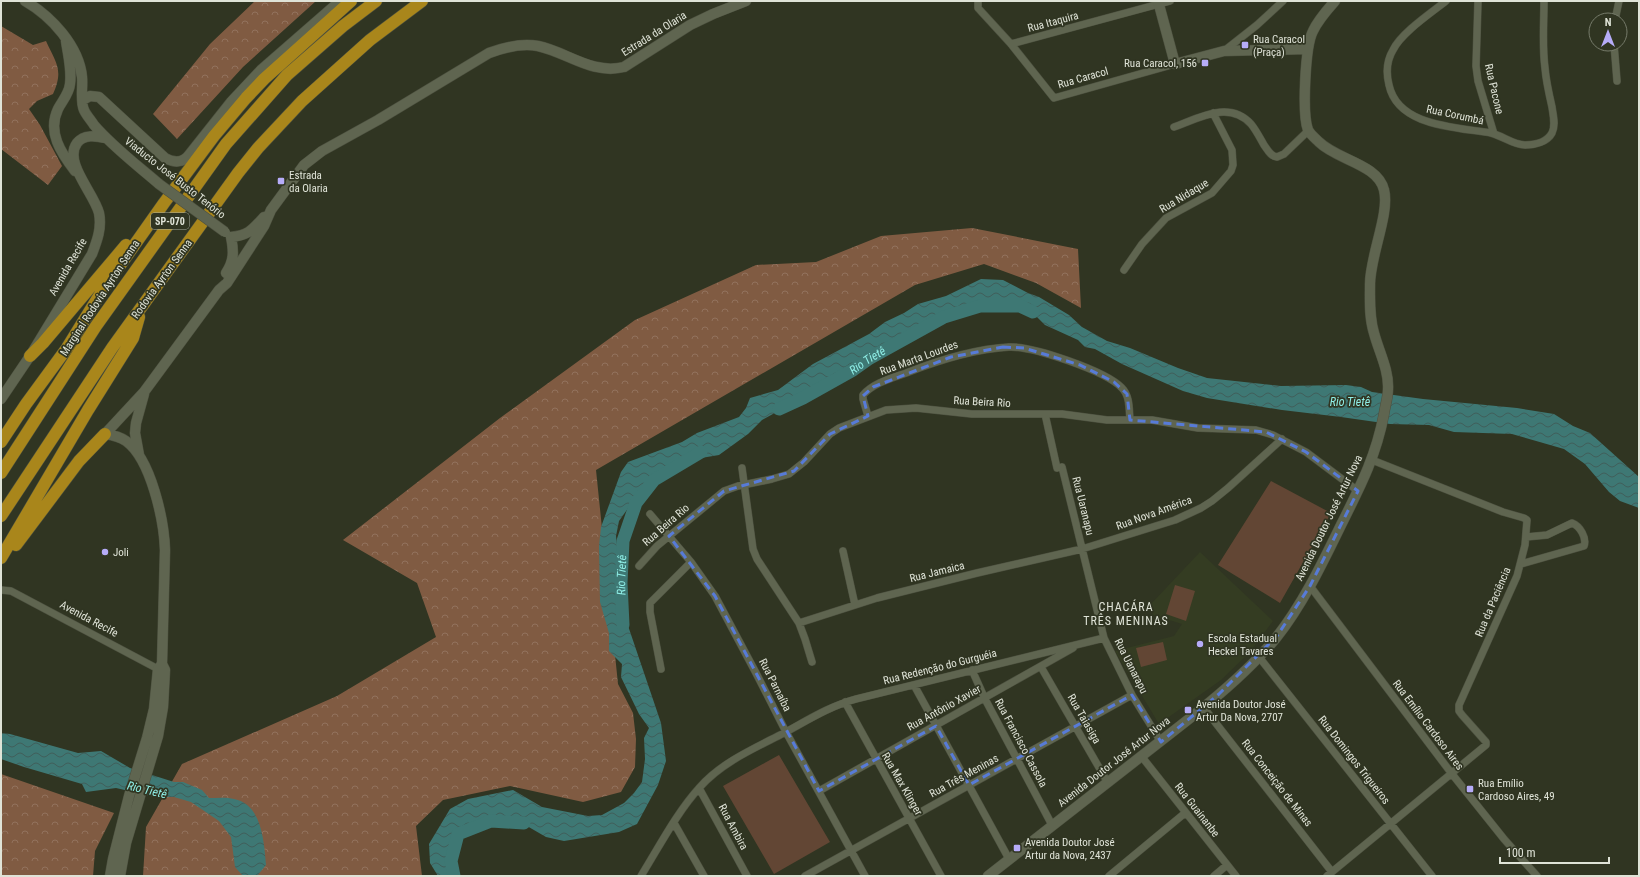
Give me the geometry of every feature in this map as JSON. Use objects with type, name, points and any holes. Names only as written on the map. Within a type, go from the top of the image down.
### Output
[{"type":"highway","name":"Marginal Rodovia Ayrton Senna","points":[[1,442],[26,404],[67,348],[104,288],[164,202],[218,131],[246,98],[298,48],[351,1]]},
{"type":"highway","name":"SP-070","points":[[1,473],[96,326],[226,144],[287,75],[342,26],[376,1]]},
{"type":"highway","name":"Rodovia Ayrton Senna","points":[[1,516],[112,348],[238,173],[258,148],[302,101],[364,45],[422,1]]},
{"type":"highway","points":[[30,356],[43,343],[156,209],[164,202]]},
{"type":"highway","points":[[1,558],[88,410],[133,338],[143,306]]},
{"type":"highway","points":[[1,558],[17,544],[79,461],[105,434]]},
{"type":"main road","name":"Viaducto José Busto Tenório","points":[[25,1],[50,20],[72,46],[82,75],[84,110],[105,138],[159,184],[228,235]]},
{"type":"main road","points":[[83,100],[90,96],[99,97],[165,158],[172,161],[181,161],[189,155],[231,102],[261,70],[340,1]]},
{"type":"main road","name":"Estrada da Olaria","points":[[219,290],[223,279],[232,264],[234,248],[228,235],[244,236],[251,232],[271,210],[304,165],[322,151],[378,120],[490,53],[513,46],[537,46],[550,49],[596,68],[614,70],[624,68],[690,25],[746,1]]},
{"type":"main road","points":[[1308,131],[1305,97],[1307,49],[1312,31],[1321,17],[1335,1]]},
{"type":"main road","points":[[1159,3],[1175,64]]},
{"type":"main road","points":[[66,39],[70,85],[68,93],[55,115],[53,124],[54,134],[66,159],[80,177]]},
{"type":"main road","name":"Rua Caracol","points":[[1175,64],[1224,51],[1307,49]]},
{"type":"main road","name":"Avenida Doutor José Artur Nova","points":[[988,876],[1204,708],[1259,657],[1288,621],[1310,586],[1372,460],[1380,435],[1388,390],[1388,376],[1373,331],[1370,297],[1370,277],[1385,207],[1384,186],[1382,181],[1374,173],[1333,153],[1320,144],[1308,131]]},
{"type":"main road","name":"Avenida Recife","points":[[1,399],[30,356],[92,254],[97,241],[100,225],[99,213],[92,195],[80,177],[74,162],[75,146],[78,141],[91,136],[105,138]]},
{"type":"main road","name":"Estrada da Olaria","points":[[105,434],[144,392],[219,290],[227,283],[264,226],[271,210]]},
{"type":"main road","points":[[110,876],[113,859],[144,760],[158,736],[163,707],[162,668],[165,532],[159,502],[139,455],[136,428],[144,392]]},
{"type":"main road","points":[[105,434],[114,435],[126,441],[139,455]]},
{"type":"main road","points":[[120,876],[133,797]]},
{"type":"street","points":[[978,1],[978,8],[1011,44]]},
{"type":"street","name":"Rua Itaquira","points":[[1011,44],[1170,1]]},
{"type":"street","points":[[1224,51],[1257,25],[1283,1]]},
{"type":"street","name":"Rua Corumbá","points":[[1446,1],[1401,38],[1392,50],[1388,63],[1387,76],[1389,88],[1396,102],[1406,112],[1423,121],[1494,134],[1520,145],[1534,144],[1544,141],[1550,137],[1554,126],[1545,68],[1544,1]]},
{"type":"street","name":"Rua Pacone","points":[[1478,1],[1476,66],[1478,81],[1494,134]]},
{"type":"street","points":[[1617,12],[1619,1]]},
{"type":"street","name":"Rua Caracol","points":[[1011,44],[1054,98],[1175,64]]},
{"type":"street","points":[[1615,52],[1617,81]]},
{"type":"street","points":[[1174,127],[1213,113],[1229,111],[1245,118],[1252,125],[1274,157],[1280,157],[1284,154],[1308,131]]},
{"type":"street","name":"Rua Nidaque","points":[[1124,270],[1142,244],[1166,218],[1212,193],[1231,171],[1233,165],[1232,150],[1213,113]]},
{"type":"street","name":"Rua Marta Lourdes","points":[[868,416],[862,396],[873,387],[888,380],[951,357],[984,350],[1017,347],[1044,353],[1080,365],[1114,382],[1127,394],[1130,420]]},
{"type":"street","name":"Rua Beira Rio","points":[[639,566],[650,553],[719,494],[730,488],[789,474],[804,462],[830,434],[839,428],[886,410],[900,408],[972,414],[1062,414],[1107,420],[1152,420],[1204,429],[1256,430],[1266,432],[1282,439],[1306,452],[1358,491]]},
{"type":"street","name":"Rua Uaranapu","points":[[1045,414],[1082,550]]},
{"type":"street","name":"Rua Nova América","points":[[1082,550],[1168,522],[1201,508],[1228,488],[1282,439]]},
{"type":"street","name":"Rua da Paciência","points":[[1372,460],[1503,512],[1524,518],[1527,523],[1521,564],[1517,576],[1459,705],[1459,711],[1486,742],[1485,746],[1452,774]]},
{"type":"street","points":[[742,468],[751,541],[757,559],[798,623],[806,639],[812,662]]},
{"type":"street","name":"Rua Parnaíba","points":[[650,514],[691,562],[720,604],[786,732],[865,876]]},
{"type":"street","points":[[1521,564],[1584,546],[1585,543],[1585,538],[1576,525],[1572,523],[1547,534],[1526,537]]},
{"type":"street","name":"Rua Jamaica","points":[[798,623],[855,605],[970,575],[1082,550]]},
{"type":"street","name":"Rua Uanarapu","points":[[1082,550],[1104,638],[1132,695],[1161,742]]},
{"type":"street","points":[[843,551],[855,605]]},
{"type":"street","points":[[661,669],[650,612],[650,603],[691,562]]},
{"type":"street","name":"Rua Emílio Cardoso Aires","points":[[1310,586],[1452,774],[1534,875]]},
{"type":"street","name":"Avenida Recife","points":[[1,590],[11,591],[162,668]]},
{"type":"street","name":"Rua Redenção do Gurguéia","points":[[641,876],[674,823],[708,778],[728,763],[816,715],[845,702],[1104,638]]},
{"type":"street","name":"Rua Antônio Xavier","points":[[819,791],[875,758],[985,699],[1080,644]]},
{"type":"street","name":"Rua Domingos Trigueiros","points":[[1259,657],[1432,876]]},
{"type":"street","name":"Rua Taiasiga","points":[[1041,667],[1108,783]]},
{"type":"street","name":"Rua Francisco Cassola","points":[[972,670],[985,699],[1052,825]]},
{"type":"street","points":[[914,685],[1009,859]]},
{"type":"street","name":"Rua Três Meninas","points":[[805,876],[1132,695]]},
{"type":"street","name":"Rua Max Klinger","points":[[845,702],[941,876]]},
{"type":"street","name":"Rua Conceição de Minas","points":[[1204,708],[1330,874]]},
{"type":"street","name":"Rua Guainanbe","points":[[1142,757],[1236,876]]},
{"type":"street","points":[[1330,874],[1452,774]]},
{"type":"street","name":"Rua Ambira","points":[[699,788],[747,876]]},
{"type":"street","points":[[1109,876],[1185,813]]},
{"type":"street","points":[[674,823],[704,876]]},
{"type":"street","points":[[1214,876],[1227,865]]},
{"type":"highlighted area","points":[[1003,347],[1024,348],[1080,365],[1114,382],[1127,394],[1130,420],[1266,432],[1306,452],[1358,491],[1310,586],[1277,636],[1219,694],[1161,742],[1132,695],[969,785],[936,726],[819,791],[715,596],[669,536],[724,491],[794,471],[830,434],[868,416],[863,396],[873,387],[951,357]]},
{"type":"shaded area","points":[[1271,481],[1331,513],[1280,603],[1218,565]]},
{"type":"shaded area","name":"Escola Estadual Heckel Tavares","points":[[1200,552],[1273,621],[1250,652],[1221,680],[1159,724],[1115,651],[1174,636],[1182,624],[1153,615],[1151,604]]},
{"type":"shaded area","points":[[1175,585],[1195,591],[1186,621],[1166,614]]},
{"type":"shaded area","points":[[1163,642],[1167,660],[1141,667],[1136,648]]},
{"type":"shaded area","points":[[779,755],[830,842],[774,874],[723,786]]},
{"type":"green space","points":[[255,1],[316,1],[243,67],[177,139],[153,114],[210,44]]},
{"type":"green space","points":[[1,26],[33,45],[46,41],[56,61],[58,79],[53,94],[37,101],[29,109],[40,125],[62,166],[48,185],[1,149]]},
{"type":"green space","points":[[972,228],[1078,249],[1081,308],[1036,283],[984,264],[915,285],[596,470],[618,684],[633,713],[636,739],[635,767],[621,792],[583,802],[510,786],[443,800],[416,826],[422,876],[143,876],[146,827],[182,764],[337,696],[436,637],[417,583],[343,540],[500,418],[635,320],[756,265],[816,262],[881,236]]},
{"type":"green space","points":[[1,774],[114,813],[95,851],[93,876],[1,876]]},
{"type":"water","name":"Rio Tietê","points":[[981,279],[1003,280],[1039,297],[1069,315],[1082,327],[1107,341],[1130,348],[1178,368],[1207,378],[1281,386],[1346,385],[1361,387],[1372,392],[1423,399],[1517,408],[1554,414],[1573,426],[1590,433],[1639,477],[1639,508],[1620,501],[1609,492],[1585,464],[1564,449],[1512,434],[1454,432],[1429,425],[1390,424],[1282,410],[1207,398],[1183,391],[1122,364],[1095,349],[1085,347],[1078,340],[1045,325],[1036,316],[1019,308],[1014,302],[1003,300],[992,301],[976,306],[972,310],[945,313],[939,322],[920,335],[905,333],[802,398],[762,420],[748,434],[719,455],[683,461],[646,483],[619,521],[616,536],[622,608],[661,723],[666,761],[658,785],[637,824],[619,832],[564,841],[546,837],[527,826],[507,822],[493,821],[472,824],[460,831],[453,842],[453,856],[457,876],[438,876],[430,863],[429,844],[450,809],[468,799],[513,790],[542,807],[588,816],[602,815],[624,803],[642,782],[645,759],[644,738],[649,728],[639,714],[621,677],[622,664],[609,651],[609,633],[600,602],[599,546],[601,527],[621,472],[628,462],[682,442],[697,433],[739,417],[746,408],[750,398],[778,390],[813,364],[869,334],[885,322],[918,304],[946,296]]},
{"type":"water","name":"Rio Tietê","points":[[1,733],[10,734],[78,753],[101,751],[130,768],[174,782],[183,782],[202,790],[209,798],[228,798],[243,802],[251,808],[260,825],[266,865],[257,876],[243,876],[235,867],[231,837],[219,821],[191,802],[174,797],[155,797],[116,788],[86,792],[82,784],[1,759]]},
{"type":"waterway","name":"Rio Tietê","points":[[779,409],[803,398],[853,370],[870,358],[944,317],[980,306],[1020,306],[1033,312]]},
{"type":"waterway","name":"Rio Tietê","points":[[623,625],[621,583],[623,541],[636,503],[654,480],[701,452]]},
{"type":"waterway","name":"Rio Tietê","points":[[454,876],[451,861],[458,834],[491,821],[524,823]]},
{"type":"place","name":"Rua Caracol (Praça)","points":[[1245,45]]},
{"type":"place","name":"Rua Caracol, 156","points":[[1205,63]]},
{"type":"place","name":"Estrada da Olaria","points":[[281,181]]},
{"type":"place","name":"Joli","points":[[105,552]]},
{"type":"place","name":"Escola Estadual Heckel Tavares","points":[[1200,644]]},
{"type":"place","name":"Avenida Doutor José Artur Da Nova, 2707","points":[[1188,710]]},
{"type":"place","name":"Rua Emílio Cardoso Aires, 49","points":[[1470,789]]},
{"type":"place","name":"Avenida Doutor José Artur da Nova, 2437","points":[[1017,848]]},
{"type":"district","name":"CHACÁRA TRÊS MENINAS","points":[[1126,614]]}]
